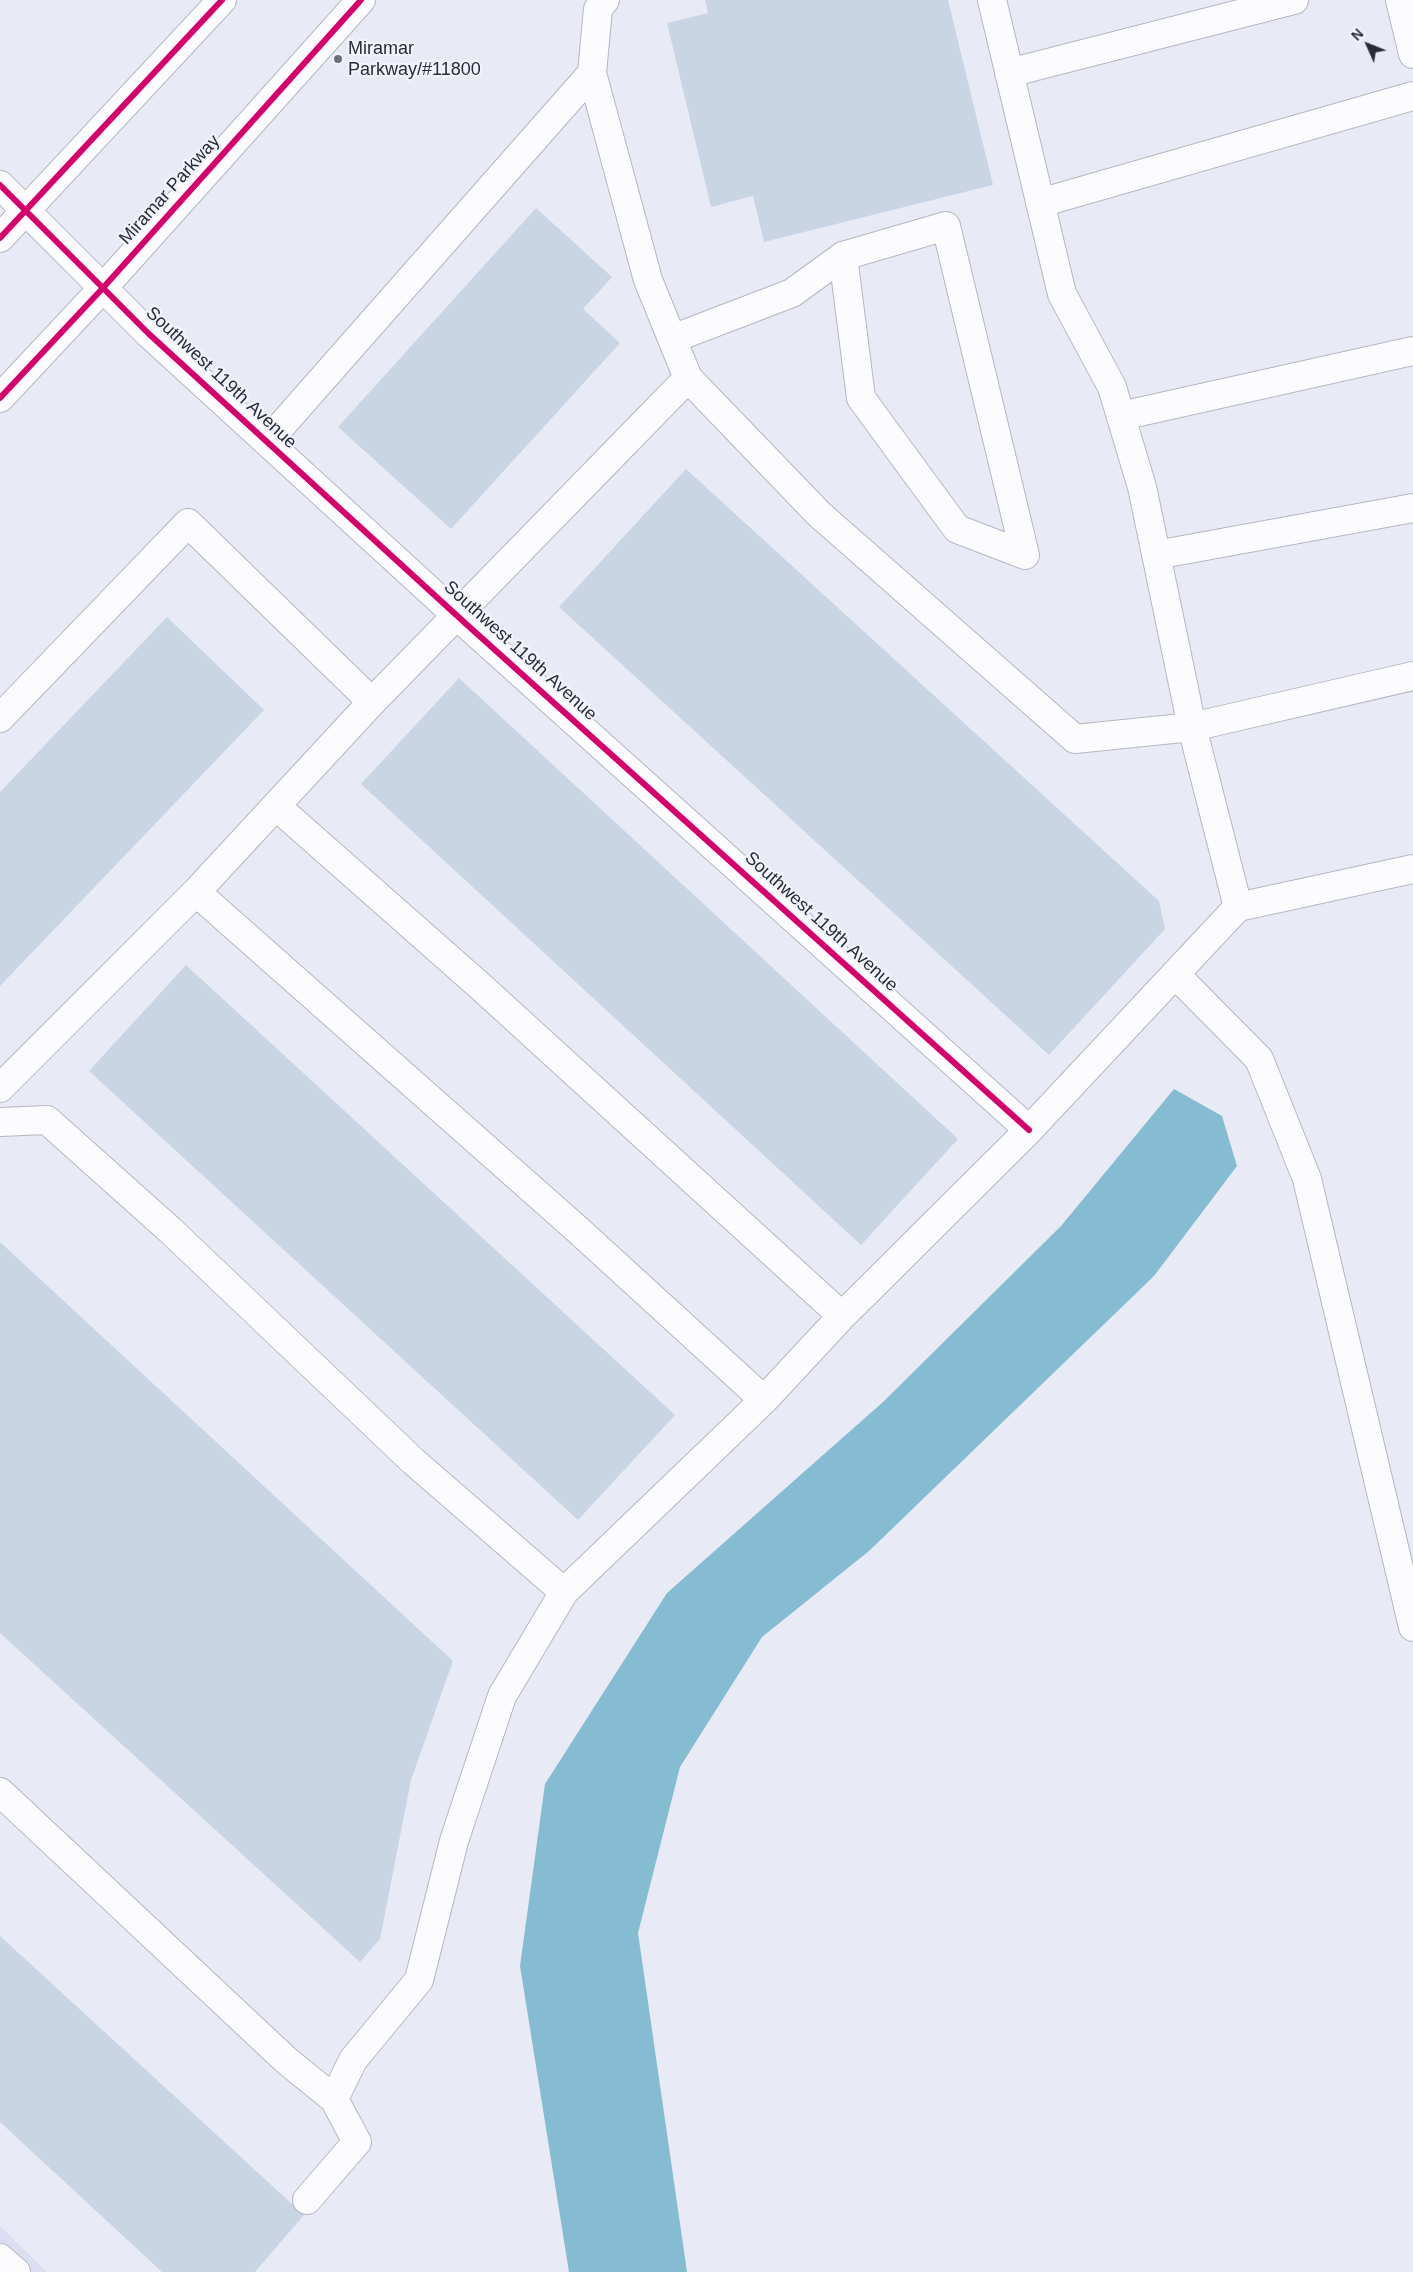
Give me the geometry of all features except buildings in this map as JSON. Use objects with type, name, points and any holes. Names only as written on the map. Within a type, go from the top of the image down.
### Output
[{"type":"street","points":[[0,238],[222,0]]},
{"type":"street","name":"Miramar Parkway","points":[[0,398],[102,288],[361,0]]},
{"type":"street","points":[[605,0],[598,9],[592,73],[648,280],[688,378],[819,514],[1075,740],[1192,727],[1413,676]]},
{"type":"street","points":[[992,0],[1062,294],[1112,387],[1142,487],[1192,727],[1238,907]]},
{"type":"street","points":[[1009,73],[1294,0]]},
{"type":"street","points":[[1400,0],[1413,54]]},
{"type":"street","points":[[267,442],[592,73]]},
{"type":"street","points":[[1040,203],[1413,96]]},
{"type":"street","name":"Southwest 119th Avenue","points":[[0,185],[102,288],[267,442],[1029,1130]]},
{"type":"street","points":[[672,339],[792,294],[843,256],[946,226],[1025,555],[957,529],[861,398],[843,256]]},
{"type":"street","points":[[1121,416],[1413,351]]},
{"type":"street","points":[[0,1088],[196,892],[372,702],[458,616],[688,378]]},
{"type":"street","points":[[1156,555],[1413,508]]},
{"type":"street","points":[[0,718],[188,523],[372,702]]},
{"type":"street","points":[[276,806],[480,986],[842,1316]]},
{"type":"street","points":[[334,2099],[353,2060],[419,1980],[454,1841],[502,1696],[564,1592],[764,1400],[842,1316],[1029,1130],[1238,907],[1413,869]]},
{"type":"street","points":[[196,892],[578,1230],[764,1400]]},
{"type":"street","points":[[1175,974],[1259,1059],[1307,1179],[1413,1628]]},
{"type":"street","points":[[0,1122],[48,1120],[170,1230],[413,1461],[564,1592]]},
{"type":"street","points":[[0,1792],[280,2054],[334,2099],[357,2142],[307,2200]]},
{"type":"street","points":[[0,2258],[16,2272]]},
{"type":"shaded area","points":[[0,2226],[47,2272],[0,2272]]},
{"type":"water","points":[[1174,1089],[1222,1116],[1237,1166],[1154,1276],[869,1551],[762,1637],[680,1767],[638,1933],[687,2272],[569,2272],[520,1966],[545,1784],[667,1593],[883,1402],[1061,1226]]},
{"type":"cycle path","points":[[0,238],[222,0]]},
{"type":"cycle path","points":[[0,398],[102,289],[361,0]]},
{"type":"cycle path","points":[[0,185],[149,334],[465,623],[1029,1130]]},
{"type":"place","name":"Miramar Parkway/#11800","points":[[338,59]]}]
